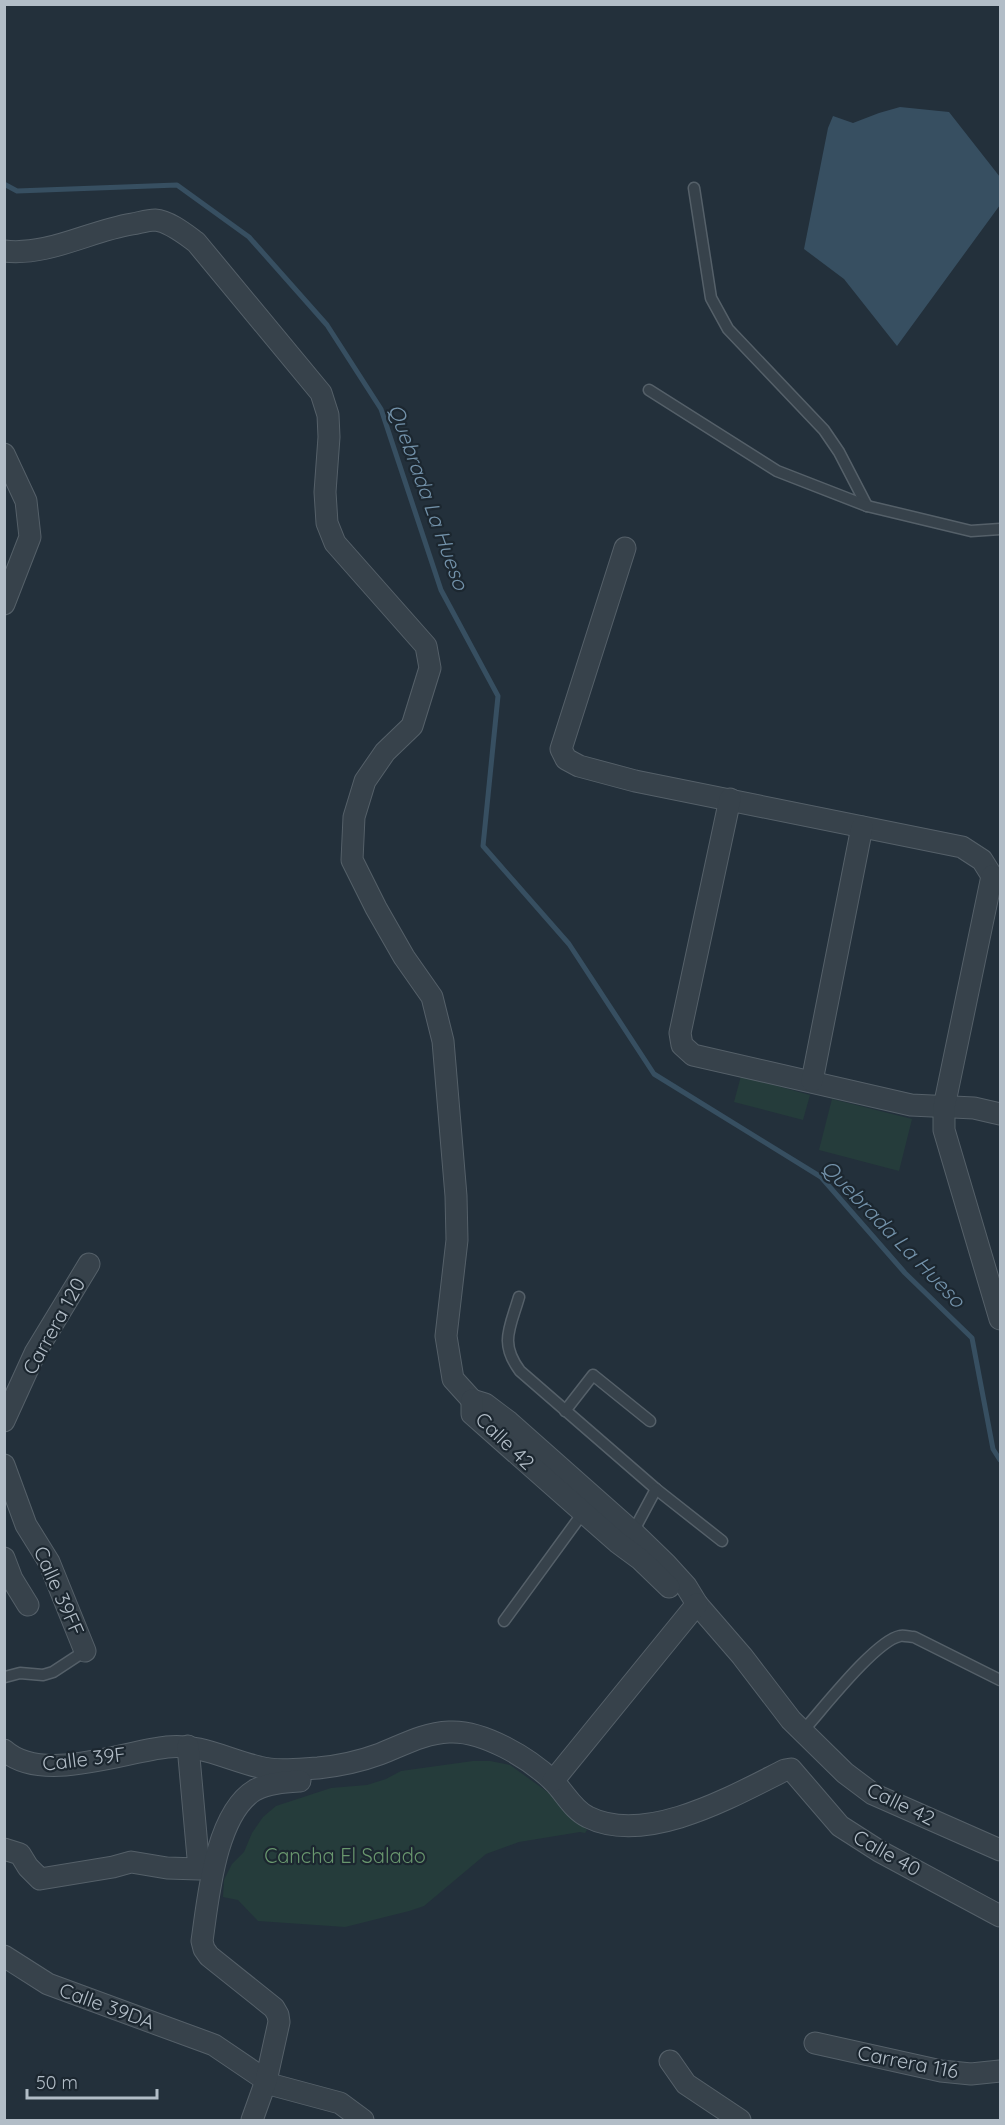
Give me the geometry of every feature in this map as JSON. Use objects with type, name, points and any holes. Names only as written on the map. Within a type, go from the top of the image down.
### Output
[{"type":"street","name":"Calle 42","points":[[4,251],[16,252],[56,247],[111,228],[156,220],[177,229],[196,242],[321,393],[328,415],[329,437],[325,492],[327,523],[335,543],[426,645],[430,668],[412,726],[385,752],[365,781],[354,817],[352,860],[404,957],[432,997],[443,1041],[456,1196],[457,1240],[446,1336],[453,1379],[471,1400],[486,1404],[509,1422],[589,1505],[617,1542],[640,1559],[676,1596],[697,1604]]},
{"type":"street","points":[[4,454],[26,501],[30,537],[4,604]]},
{"type":"street","points":[[625,548],[561,749],[566,759],[579,766],[634,781],[962,847],[982,860],[996,878],[944,1107],[944,1130],[991,1254],[1000,1319]]},
{"type":"street","points":[[730,799],[680,1033],[682,1045],[693,1054],[911,1105],[974,1108],[1000,1114]]},
{"type":"street","points":[[812,1081],[862,827]]},
{"type":"street","name":"Carrera 120","points":[[4,1421],[35,1353],[90,1263]]},
{"type":"street","name":"Calle 39FF","points":[[4,1465],[26,1525],[49,1562],[86,1651]]},
{"type":"street","name":"Calle 42","points":[[589,1505],[633,1532],[673,1571],[791,1720],[845,1773],[873,1794],[1000,1850]]},
{"type":"street","points":[[4,1558],[12,1579],[28,1605]]},
{"type":"street","points":[[252,2121],[266,2081],[279,2022],[278,2015],[274,2008],[209,1956],[202,1941],[212,1873],[230,1819],[241,1802],[255,1790],[273,1784],[348,1775],[394,1746],[431,1734],[450,1732],[469,1733],[498,1744],[521,1757],[553,1781],[697,1604]]},
{"type":"street","points":[[4,1849],[20,1854],[28,1868],[40,1879],[131,1862],[167,1868],[199,1869],[178,1746],[261,1768],[278,1770],[353,1762],[381,1754]]},
{"type":"street","name":"Calle 39F","points":[[4,1750],[14,1759],[30,1765],[94,1762],[178,1746]]},
{"type":"street","name":"Calle 40","points":[[553,1781],[587,1817],[624,1825],[653,1823],[722,1802],[791,1769],[840,1826],[879,1851],[1000,1916]]},
{"type":"street","name":"Calle 39DA","points":[[4,1956],[48,1984],[214,2045],[273,2085],[340,2103],[363,2121]]},
{"type":"street","name":"Carrera 116","points":[[815,2043],[941,2072],[971,2074],[1000,2072]]},
{"type":"street","points":[[670,2061],[686,2084],[740,2121]]},
{"type":"lane","points":[[694,188],[711,298],[722,319],[728,329],[824,430],[839,452],[867,506]]},
{"type":"lane","points":[[649,390],[777,471],[867,506],[971,531],[1000,529]]},
{"type":"lane","points":[[4,585],[30,537]]},
{"type":"lane","points":[[519,1297],[506,1341],[510,1357],[520,1371],[656,1489],[722,1541]]},
{"type":"lane","points":[[565,1411],[593,1375],[650,1421]]},
{"type":"lane","points":[[633,1532],[656,1489]]},
{"type":"lane","points":[[504,1621],[589,1505]]},
{"type":"lane","points":[[802,1732],[873,1654],[901,1635],[914,1637],[1000,1680]]},
{"type":"lane","points":[[5,1677],[20,1673],[42,1676],[53,1672],[86,1651]]},
{"type":"green space","points":[[741,1076],[810,1095],[803,1120],[734,1102]]},
{"type":"green space","points":[[832,1099],[912,1119],[899,1171],[819,1150]]},
{"type":"green space","name":"Cancha El Salado","points":[[473,1761],[490,1761],[510,1765],[549,1793],[587,1830],[585,1833],[519,1842],[486,1854],[424,1906],[345,1927],[258,1921],[238,1900],[223,1897],[224,1880],[232,1864],[244,1852],[252,1833],[263,1817],[276,1806],[331,1788],[367,1785],[401,1771]]},
{"type":"water","points":[[900,107],[949,112],[1000,177],[1000,205],[897,346],[844,279],[804,249],[828,128],[833,116],[853,123]]},
{"type":"waterway","name":"Quebrada La Hueso","points":[[4,184],[17,191],[177,185],[249,237],[327,325],[381,409],[441,590],[498,696],[483,846],[569,944],[654,1074],[821,1177],[905,1273],[972,1338],[993,1449],[1000,1460]]}]
